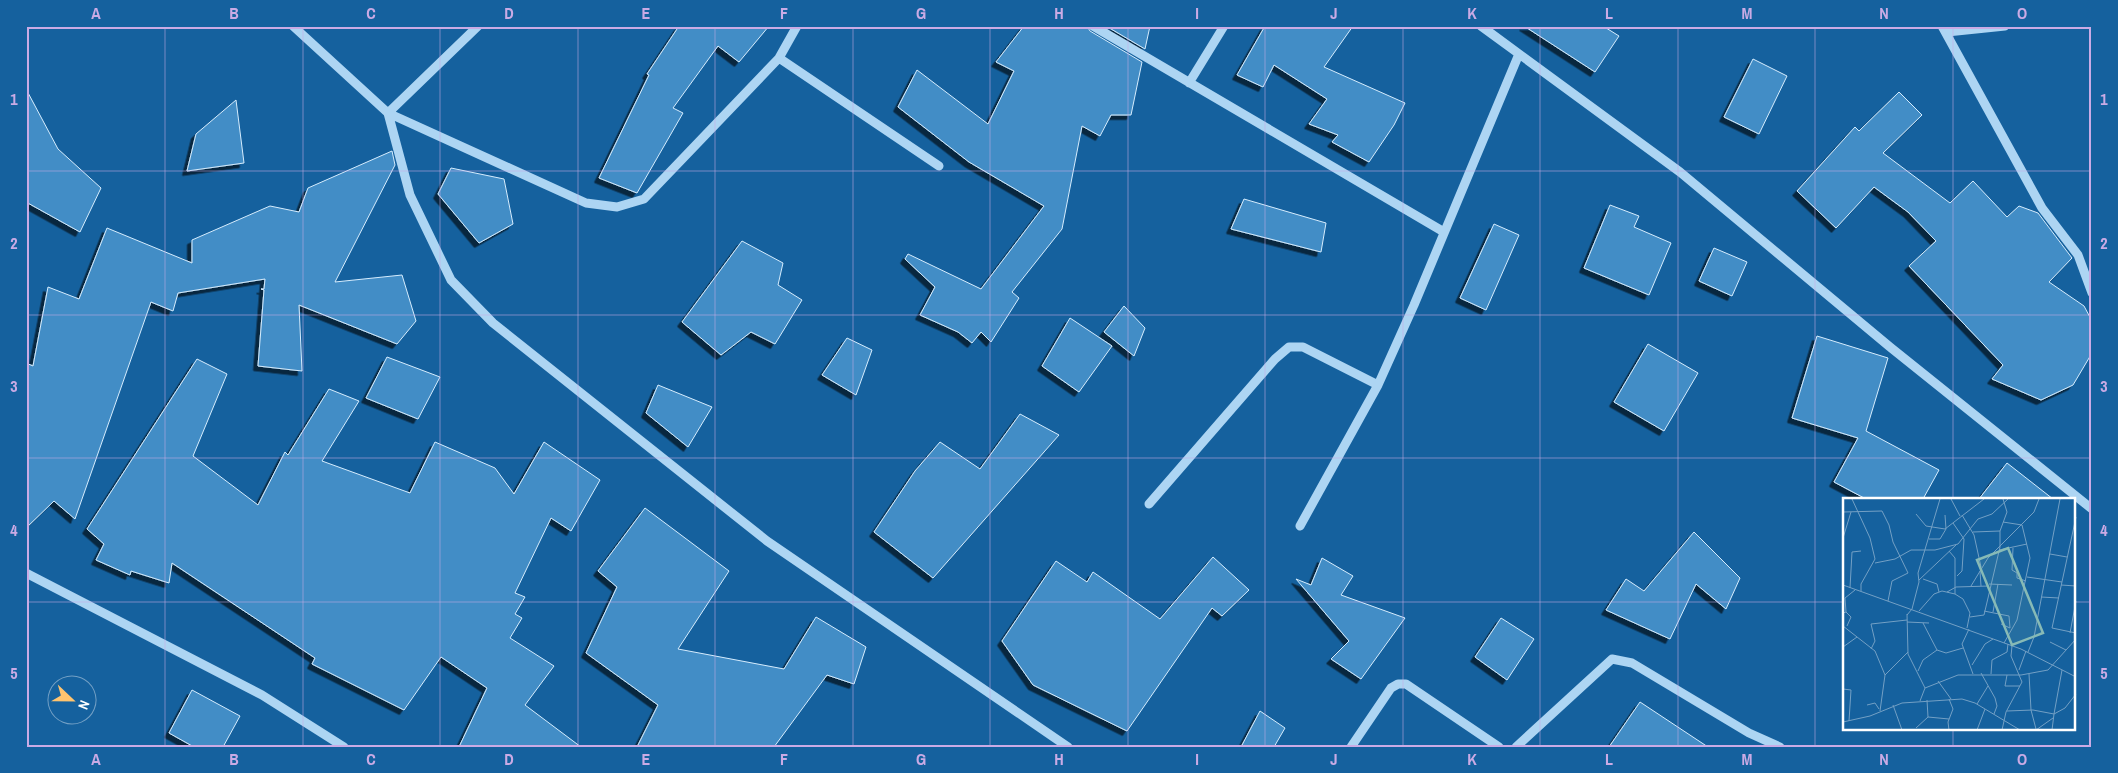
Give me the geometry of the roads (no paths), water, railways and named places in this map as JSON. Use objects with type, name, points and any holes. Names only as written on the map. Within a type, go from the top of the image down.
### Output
[{"type":"street","points":[[293,26],[388,113],[586,203],[617,207],[644,199],[779,58],[797,26]]},
{"type":"street","points":[[388,113],[478,26]]},
{"type":"street","points":[[1093,26],[1444,232]]},
{"type":"street","points":[[1189,84],[1224,26]]},
{"type":"street","points":[[1481,26],[1680,172],[1890,348],[2092,509]]},
{"type":"street","points":[[2005,26],[1945,29],[2042,208],[2078,255],[2092,293]]},
{"type":"street","points":[[1300,526],[1378,385],[1519,54]]},
{"type":"street","points":[[779,58],[939,166]]},
{"type":"street","points":[[388,113],[410,195],[451,280],[493,323],[767,541],[1068,747]]},
{"type":"street","points":[[1149,504],[1268,366],[1289,347],[1303,347],[1378,385]]},
{"type":"street","points":[[26,573],[262,696],[344,747]]},
{"type":"street","points":[[1516,747],[1612,660],[1632,663],[1749,733],[1780,747]]},
{"type":"street","points":[[1351,747],[1390,688],[1398,684],[1406,684],[1499,747]]}]
